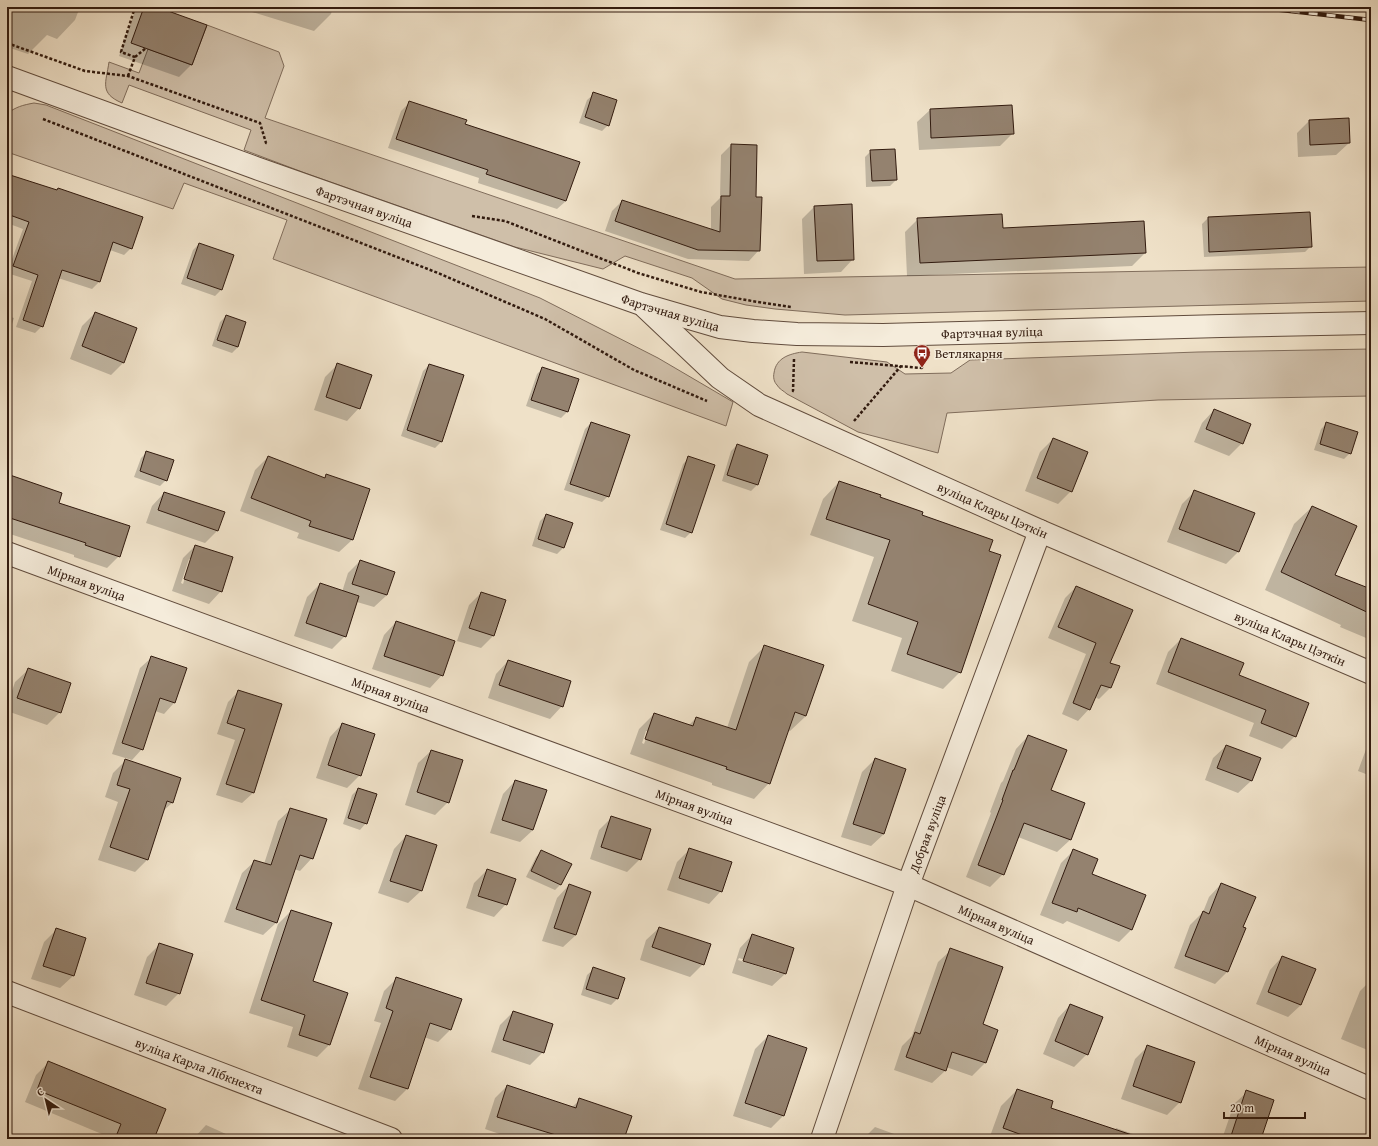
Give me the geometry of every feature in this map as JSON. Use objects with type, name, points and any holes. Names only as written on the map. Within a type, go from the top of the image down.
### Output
[{"type":"street","name":"Фартэчная вуліца","points":[[7,77],[256,168],[641,304],[720,327],[797,334],[883,335],[1229,325],[1371,323]]},
{"type":"street","name":"вуліца Клары Цэткін","points":[[641,304],[720,378],[759,405],[1040,531],[1371,672]]},
{"type":"street","name":"Добрая вуліца","points":[[822,1139],[908,885],[1040,531]]},
{"type":"street","name":"Мірная вуліца","points":[[7,553],[908,885],[1371,1089]]},
{"type":"street","name":"вуліца Карла Лібкнехта","points":[[7,992],[391,1139]]},
{"type":"path","points":[[135,7],[121,52],[135,57]]},
{"type":"path","points":[[7,43],[85,71],[128,76],[260,123],[266,143],[273,146]]},
{"type":"path","points":[[128,76],[135,57],[146,48]]},
{"type":"path","points":[[37,116],[438,273],[545,319],[634,370],[714,404]]},
{"type":"path","points":[[470,216],[505,221],[638,273],[701,292],[800,308],[793,391],[799,394]]},
{"type":"path","points":[[848,361],[922,368]]},
{"type":"path","points":[[853,422],[901,366]]},
{"type":"shaded area","points":[[207,25],[279,52],[284,66],[265,118],[735,279],[1371,267],[1371,301],[845,315],[746,305],[722,299],[692,278],[625,256],[603,269],[515,247],[244,150],[251,130],[129,85],[122,103],[110,95],[107,91],[106,82],[109,62],[139,73],[148,49],[192,65]]},
{"type":"shaded area","points":[[34,103],[46,105],[540,298],[658,358],[733,402],[726,426],[273,259],[287,220],[184,183],[173,209],[7,152],[7,114],[19,107]]},
{"type":"shaded area","points":[[1371,349],[1371,396],[1158,400],[947,413],[938,453],[858,432],[787,394],[780,389],[774,381],[775,368],[780,360],[792,354],[802,352],[887,362],[905,374],[951,373],[970,360],[1198,352]]},
{"type":"building","points":[[144,7],[157,7],[207,25],[192,65],[131,43]]},
{"type":"building","points":[[593,92],[617,100],[609,126],[585,117]]},
{"type":"building","points":[[409,101],[467,120],[465,124],[580,162],[566,201],[486,174],[488,170],[396,139]]},
{"type":"building","points":[[1012,105],[1014,134],[931,138],[930,109]]},
{"type":"building","points":[[1349,118],[1350,143],[1310,145],[1309,120]]},
{"type":"building","points":[[731,144],[757,145],[756,197],[762,197],[760,251],[698,250],[615,221],[622,200],[720,232],[721,196],[730,196]]},
{"type":"building","points":[[895,149],[897,180],[872,181],[870,150]]},
{"type":"building","points":[[7,174],[57,190],[58,188],[143,217],[132,249],[113,242],[100,282],[62,270],[43,327],[23,320],[38,275],[13,266],[29,222],[7,214]]},
{"type":"building","points":[[852,204],[854,260],[817,261],[814,206]]},
{"type":"building","points":[[1310,212],[1312,247],[1209,252],[1208,217]]},
{"type":"building","points":[[1002,214],[1003,228],[1144,221],[1146,253],[920,263],[917,218]]},
{"type":"building","points":[[199,243],[234,255],[222,290],[187,278]]},
{"type":"building","points":[[95,312],[137,328],[124,363],[82,346]]},
{"type":"building","points":[[226,315],[246,322],[238,347],[217,340]]},
{"type":"building","points":[[337,363],[372,375],[360,409],[326,397]]},
{"type":"building","points":[[429,364],[464,375],[442,442],[407,430]]},
{"type":"building","points":[[542,367],[579,379],[568,412],[531,400]]},
{"type":"building","points":[[1214,409],[1251,424],[1243,444],[1206,429]]},
{"type":"building","points":[[591,422],[630,435],[609,497],[570,484]]},
{"type":"building","points":[[1326,422],[1358,432],[1351,454],[1320,444]]},
{"type":"building","points":[[1053,438],[1088,452],[1072,492],[1037,478]]},
{"type":"building","points":[[737,444],[768,455],[758,485],[727,475]]},
{"type":"building","points":[[146,451],[174,460],[167,481],[140,471]]},
{"type":"building","points":[[268,456],[325,478],[326,474],[370,489],[353,540],[309,526],[311,521],[251,498]]},
{"type":"building","points":[[688,456],[715,465],[692,533],[666,524]]},
{"type":"building","points":[[7,474],[62,493],[59,503],[130,526],[120,557],[85,545],[86,543],[7,517]]},
{"type":"building","points":[[839,481],[881,495],[880,497],[923,512],[922,515],[993,540],[989,551],[1001,555],[961,673],[907,654],[918,622],[868,604],[890,540],[826,519]]},
{"type":"building","points":[[1194,490],[1255,513],[1239,552],[1179,529]]},
{"type":"building","points":[[164,492],[225,512],[218,531],[158,510]]},
{"type":"building","points":[[1312,506],[1357,526],[1335,575],[1371,589],[1371,614],[1281,572]]},
{"type":"building","points":[[546,514],[573,523],[564,548],[538,539]]},
{"type":"building","points":[[195,545],[233,557],[222,592],[184,579]]},
{"type":"building","points":[[360,560],[395,572],[387,595],[352,584]]},
{"type":"building","points":[[320,583],[359,596],[346,637],[306,623]]},
{"type":"building","points":[[1076,586],[1133,610],[1110,663],[1120,666],[1111,688],[1101,685],[1090,710],[1073,703],[1096,643],[1058,627]]},
{"type":"building","points":[[481,592],[506,600],[494,636],[469,628]]},
{"type":"building","points":[[396,621],[455,641],[443,676],[384,656]]},
{"type":"building","points":[[1181,638],[1244,663],[1239,675],[1309,703],[1296,737],[1261,723],[1266,710],[1168,672]]},
{"type":"building","points":[[764,645],[824,665],[806,716],[795,712],[770,784],[726,769],[727,767],[645,739],[654,713],[693,726],[696,717],[736,730]]},
{"type":"building","points":[[151,656],[187,668],[175,703],[160,698],[143,750],[122,743]]},
{"type":"building","points":[[508,660],[571,681],[563,707],[499,685]]},
{"type":"building","points":[[28,668],[71,683],[61,713],[17,698]]},
{"type":"building","points":[[238,690],[282,704],[254,793],[226,784],[245,729],[227,723]]},
{"type":"building","points":[[342,723],[375,734],[361,776],[328,765]]},
{"type":"building","points":[[1028,735],[1067,750],[1051,790],[1085,803],[1071,840],[1024,823],[1004,875],[978,865],[1013,770]]},
{"type":"building","points":[[1226,745],[1261,758],[1252,781],[1217,768]]},
{"type":"building","points":[[431,750],[463,760],[449,803],[417,792]]},
{"type":"building","points":[[875,758],[906,769],[884,834],[853,824]]},
{"type":"building","points":[[125,759],[181,778],[173,803],[167,801],[148,860],[110,847],[130,789],[117,785]]},
{"type":"building","points":[[515,780],[547,790],[533,830],[502,820]]},
{"type":"building","points":[[358,788],[377,794],[367,824],[348,818]]},
{"type":"building","points":[[290,808],[327,819],[313,859],[300,855],[277,923],[236,909],[254,860],[271,865]]},
{"type":"building","points":[[611,816],[651,829],[641,860],[601,847]]},
{"type":"building","points":[[406,835],[437,845],[422,891],[390,881]]},
{"type":"building","points":[[689,848],[732,862],[722,892],[679,878]]},
{"type":"building","points":[[1073,849],[1098,859],[1092,874],[1146,895],[1132,930],[1078,908],[1077,912],[1052,903]]},
{"type":"building","points":[[541,850],[572,864],[561,885],[531,871]]},
{"type":"building","points":[[487,869],[516,879],[507,905],[478,896]]},
{"type":"building","points":[[1221,883],[1256,897],[1243,927],[1246,928],[1228,972],[1185,956],[1203,911],[1209,914]]},
{"type":"building","points":[[569,884],[591,892],[576,935],[554,928]]},
{"type":"building","points":[[291,910],[332,923],[313,981],[348,993],[330,1045],[299,1035],[305,1015],[261,1000]]},
{"type":"building","points":[[659,927],[711,944],[704,965],[652,947]]},
{"type":"building","points":[[56,928],[86,938],[74,976],[43,966]]},
{"type":"building","points":[[752,934],[794,948],[786,974],[743,961]]},
{"type":"building","points":[[159,943],[193,954],[180,994],[146,983]]},
{"type":"building","points":[[950,948],[1003,967],[983,1024],[998,1030],[986,1063],[952,1052],[946,1071],[906,1057],[915,1032],[920,1034]]},
{"type":"building","points":[[1282,956],[1316,969],[1301,1005],[1268,992]]},
{"type":"building","points":[[593,967],[625,978],[618,999],[586,989]]},
{"type":"building","points":[[396,977],[462,999],[451,1030],[430,1023],[408,1089],[370,1077],[393,1011],[386,1008]]},
{"type":"building","points":[[1070,1004],[1103,1017],[1088,1055],[1055,1041]]},
{"type":"building","points":[[513,1011],[553,1024],[544,1053],[503,1040]]},
{"type":"building","points":[[768,1035],[807,1048],[784,1116],[745,1103]]},
{"type":"building","points":[[1147,1045],[1195,1062],[1181,1103],[1133,1086]]},
{"type":"building","points":[[48,1061],[166,1109],[154,1139],[115,1139],[121,1124],[37,1090]]},
{"type":"building","points":[[507,1085],[576,1108],[579,1098],[632,1116],[624,1139],[569,1139],[497,1117]]},
{"type":"building","points":[[1017,1089],[1053,1101],[1051,1108],[1132,1135],[1131,1139],[1033,1139],[1003,1128]]},
{"type":"building","points":[[1246,1090],[1274,1100],[1261,1139],[1230,1139]]},
{"type":"railway","points":[[1255,7],[1371,20]]},
{"type":"place","name":"Ветлякарня","points":[[922,368]]}]
